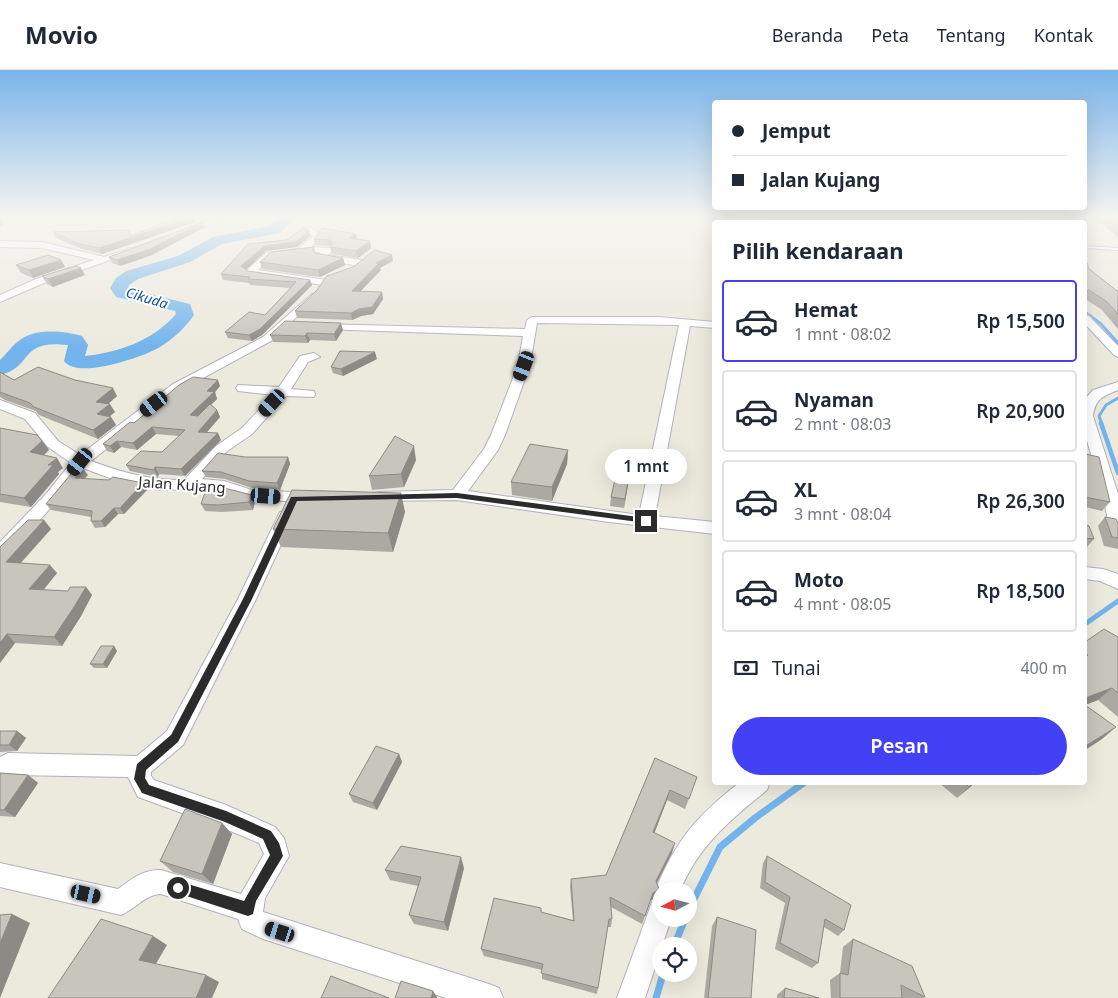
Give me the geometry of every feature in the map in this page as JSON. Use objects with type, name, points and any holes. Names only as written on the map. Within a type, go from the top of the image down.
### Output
[{"type":"street","points":[[0,299],[40,281],[105,260]]},
{"type":"street","points":[[0,553],[51,498],[80,462],[177,387],[259,344],[284,324],[314,295],[327,279],[250,272],[263,260]]},
{"type":"street","points":[[343,260],[361,263]]},
{"type":"street","points":[[345,272],[364,260]]},
{"type":"street","points":[[457,496],[491,450],[498,435],[524,366],[532,320],[659,320],[712,325]]},
{"type":"street","points":[[1087,320],[1118,353]]},
{"type":"street","points":[[646,521],[685,322]]},
{"type":"street","points":[[284,324],[529,334]]},
{"type":"street","points":[[188,484],[232,439],[247,431],[282,392],[301,362],[304,359],[314,357]]},
{"type":"street","points":[[1087,410],[1088,403],[1098,393],[1118,386]]},
{"type":"street","points":[[242,388],[309,394]]},
{"type":"street","name":"Jalan Kujang","points":[[0,404],[30,416],[53,444],[80,462],[128,480],[160,485],[224,486],[251,495],[322,498]]},
{"type":"street","points":[[1087,419],[1108,488],[1118,529]]},
{"type":"street","points":[[362,497],[457,496],[712,528]]},
{"type":"street","points":[[294,498],[247,599],[174,738],[141,767],[139,779],[146,789],[226,817],[267,835],[275,848],[277,856],[250,899],[248,909],[251,920],[263,926],[489,998]]},
{"type":"street","points":[[1087,573],[1117,580]]},
{"type":"street","points":[[0,769],[8,764],[141,767]]},
{"type":"street","points":[[672,882],[684,853],[698,833],[755,785]]},
{"type":"street","points":[[0,875],[121,902],[148,882],[161,882],[248,909]]},
{"type":"street","points":[[631,998],[655,928]]},
{"type":"building","points":[[31,260],[60,260],[29,270],[16,265]]},
{"type":"building","points":[[233,260],[248,260],[241,266],[248,271],[310,280],[260,329],[249,335],[225,332],[249,312],[265,315],[296,282],[248,279],[250,277],[221,274]]},
{"type":"building","points":[[262,260],[338,260],[318,270],[260,262]]},
{"type":"building","points":[[362,260],[381,260],[376,263],[379,263],[352,291],[382,292],[372,307],[359,309],[351,313],[295,311],[316,291],[327,276],[353,267]]},
{"type":"building","points":[[1087,263],[1088,268],[1118,291],[1118,314],[1106,301],[1087,290]]},
{"type":"building","points":[[76,266],[81,268],[48,279],[42,276]]},
{"type":"building","points":[[285,321],[341,323],[334,334],[307,333],[305,336],[270,335]]},
{"type":"building","points":[[340,351],[375,352],[341,369],[331,367]]},
{"type":"building","points":[[38,367],[75,380],[113,388],[96,402],[110,404],[97,414],[111,417],[93,430],[0,392],[0,372],[14,380]]},
{"type":"building","points":[[193,377],[218,380],[207,391],[214,392],[190,415],[198,416],[210,404],[217,410],[198,432],[218,433],[181,469],[155,467],[154,470],[126,465],[141,451],[162,452],[185,430],[152,427],[133,443],[117,441],[110,446],[103,444],[130,422],[134,423],[179,385]]},
{"type":"building","points":[[0,428],[37,435],[42,441],[30,452],[57,458],[48,465],[53,465],[24,498],[0,494]]},
{"type":"building","points":[[395,436],[414,446],[401,474],[369,476]]},
{"type":"building","points":[[530,444],[568,450],[552,487],[511,482]]},
{"type":"building","points":[[218,453],[245,457],[288,457],[277,483],[249,481],[221,472],[202,471]]},
{"type":"building","points":[[1087,454],[1099,457],[1110,502],[1087,497]]},
{"type":"building","points":[[76,468],[83,469],[75,478],[109,480],[113,477],[143,483],[120,508],[114,508],[101,521],[91,521],[92,511],[46,504]]},
{"type":"building","points":[[616,475],[629,476],[625,499],[611,497]]},
{"type":"building","points":[[208,484],[252,495],[249,502],[218,505],[201,504]]},
{"type":"building","points":[[292,490],[401,493],[388,533],[273,529]]},
{"type":"building","points":[[1105,517],[1116,519],[1118,523],[1118,538],[1112,537]]},
{"type":"building","points":[[28,520],[44,520],[6,562],[50,565],[29,589],[68,591],[70,587],[86,587],[54,637],[7,634],[0,643],[0,547]]},
{"type":"building","points":[[1087,526],[1089,526],[1094,539],[1087,538]]},
{"type":"building","points":[[1104,629],[1118,637],[1118,693],[1112,688],[1087,697],[1087,641]]},
{"type":"building","points":[[101,646],[114,646],[103,664],[90,664]]},
{"type":"building","points":[[1087,706],[1116,727],[1087,745]]},
{"type":"building","points":[[0,731],[17,731],[9,745],[0,745]]},
{"type":"building","points":[[376,746],[399,754],[373,803],[349,794]]},
{"type":"building","points":[[655,758],[697,777],[689,799],[670,790],[653,832],[675,843],[656,882],[652,882],[652,896],[645,916],[610,897],[612,919],[609,919],[598,988],[541,973],[543,964],[481,949],[494,898],[541,908],[541,912],[574,921],[571,879],[606,875]]},
{"type":"building","points":[[0,773],[28,775],[4,810],[0,810]]},
{"type":"building","points":[[185,809],[222,823],[202,874],[160,861]]},
{"type":"building","points":[[401,846],[461,857],[444,922],[409,915],[421,877],[385,870]]},
{"type":"building","points":[[767,856],[851,905],[844,930],[825,919],[818,963],[780,943],[790,897],[765,882]]},
{"type":"building","points":[[12,914],[0,943],[0,915]]},
{"type":"building","points":[[717,917],[756,930],[751,998],[708,998]]},
{"type":"building","points":[[101,919],[153,936],[139,960],[206,975],[196,998],[48,998]]},
{"type":"building","points":[[853,939],[912,966],[925,997],[901,985],[902,998],[840,998],[840,973],[848,975]]},
{"type":"building","points":[[331,976],[389,998],[321,998]]},
{"type":"building","points":[[401,981],[433,991],[431,998],[395,998]]},
{"type":"building","points":[[785,988],[819,998],[784,998]]},
{"type":"waterway","name":"Cikuda","points":[[0,369],[11,361],[25,345],[43,338],[75,340],[78,345],[74,361],[80,363],[124,355],[151,344],[175,326],[185,315],[184,308],[122,293],[119,288],[122,282],[132,275],[180,260]]},
{"type":"waterway","points":[[1087,314],[1101,324],[1118,343]]},
{"type":"waterway","points":[[1102,424],[1099,416],[1106,405],[1118,398]]},
{"type":"waterway","points":[[1101,423],[1118,473]]},
{"type":"waterway","points":[[1087,623],[1118,601]]},
{"type":"waterway","points":[[698,891],[720,847],[755,818],[801,785]]},
{"type":"waterway","points":[[678,937],[681,928]]},
{"type":"waterway","points":[[656,998],[661,982]]},
{"type":"route","points":[[178,888],[248,909],[250,899],[277,856],[275,848],[267,835],[226,817],[146,789],[139,779],[141,767],[174,738],[247,599],[294,498],[457,496],[646,521]]}]
